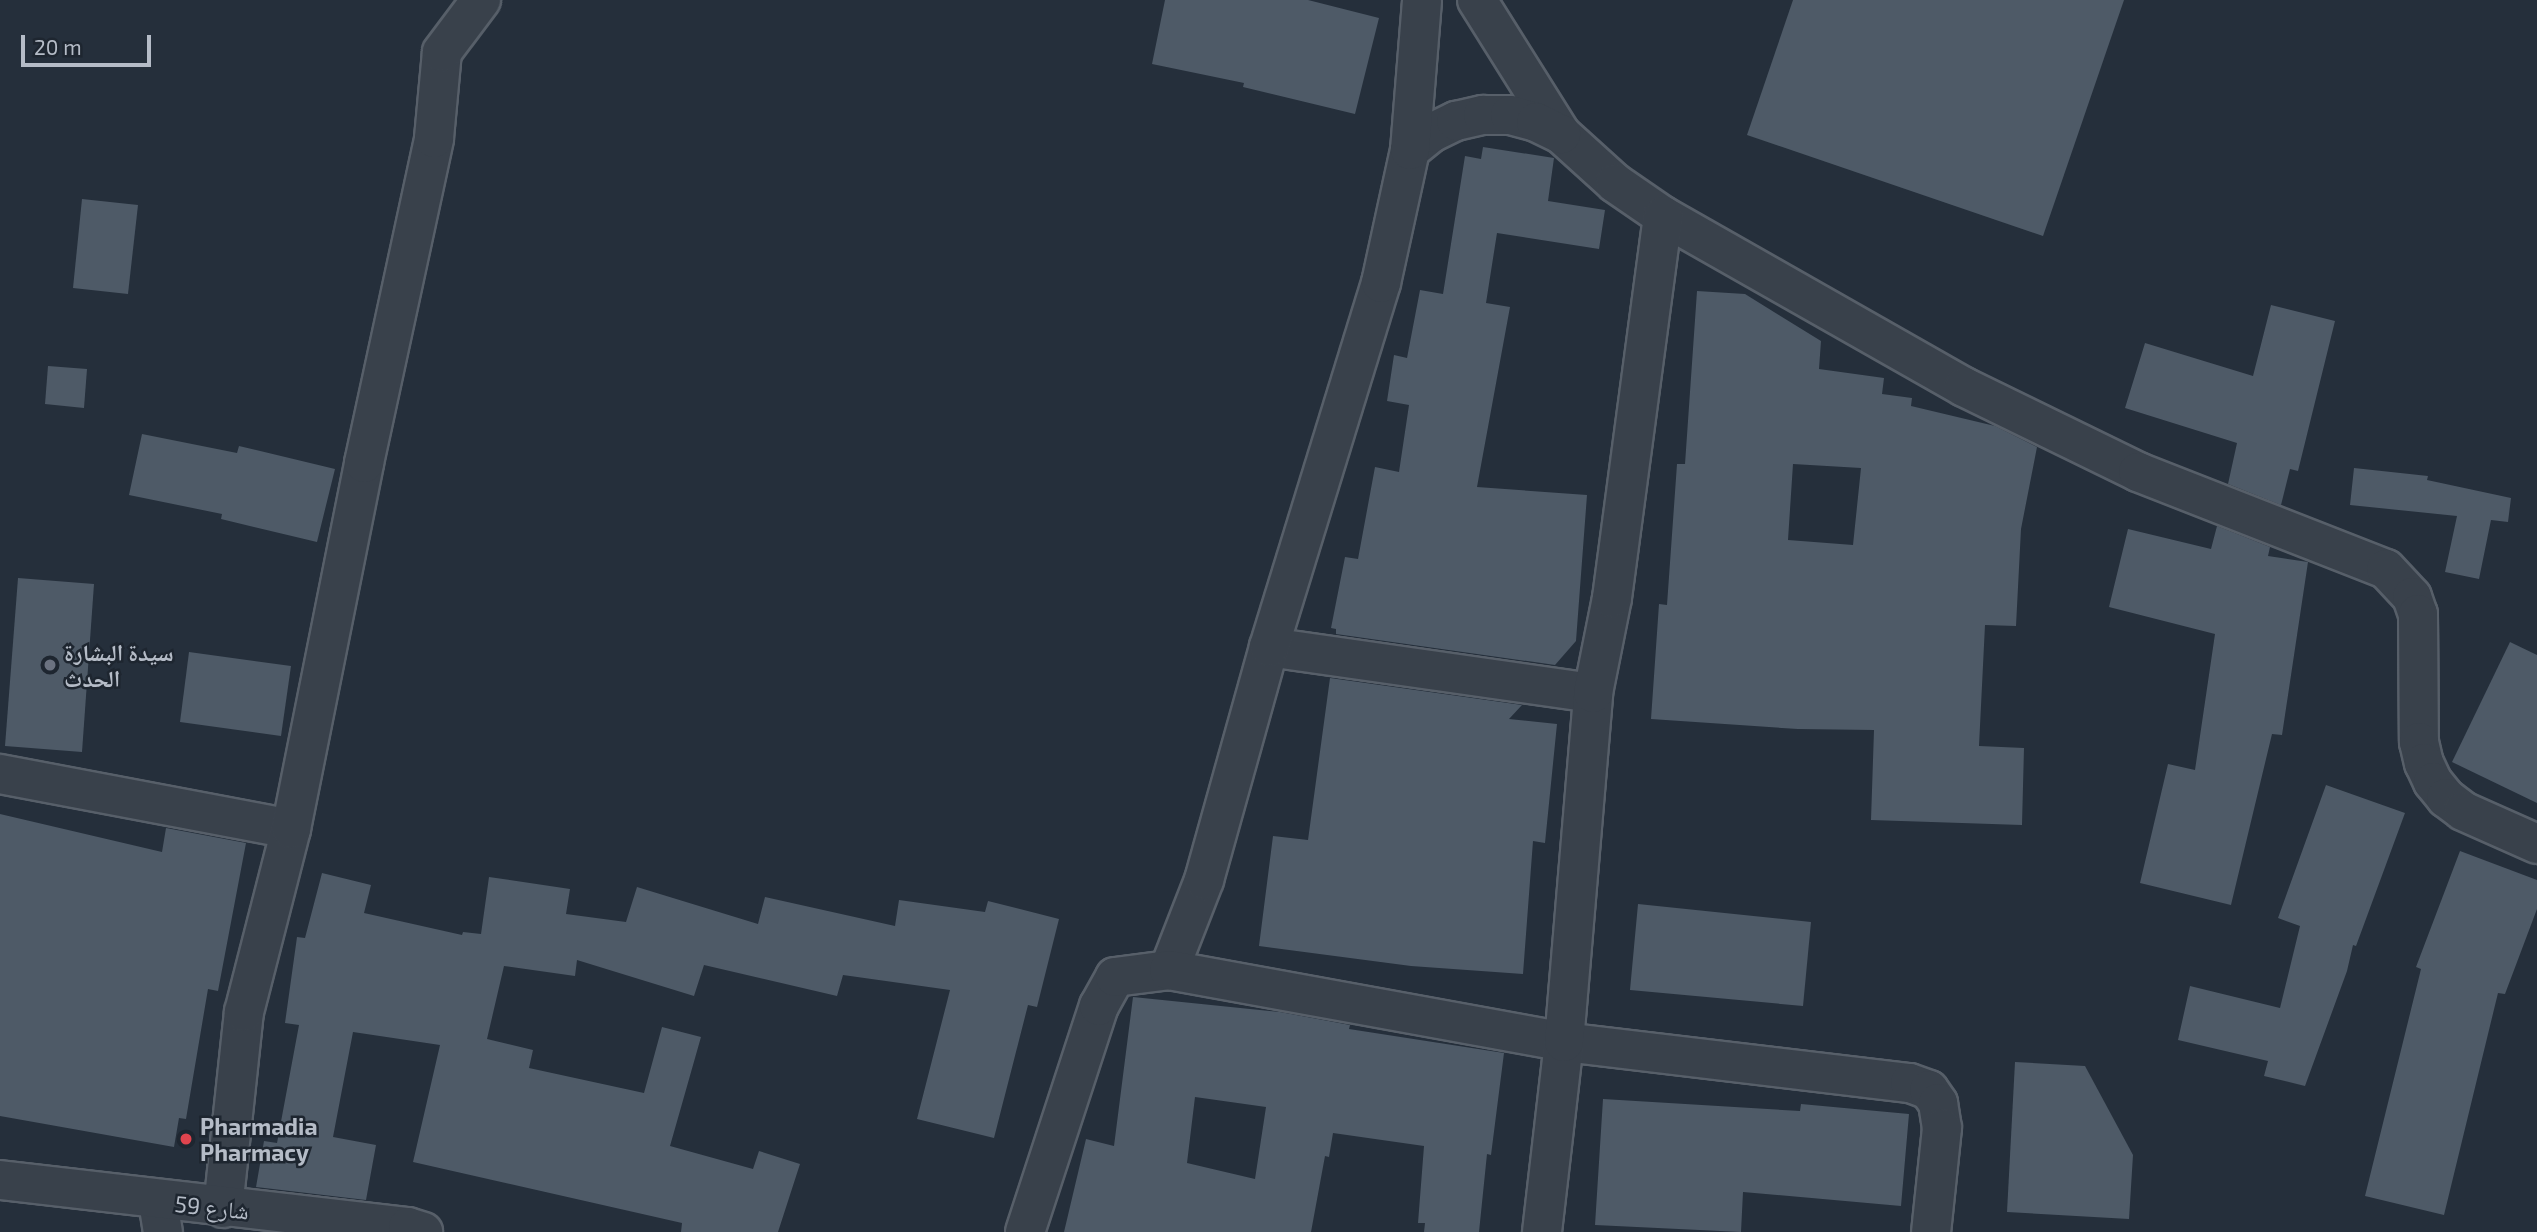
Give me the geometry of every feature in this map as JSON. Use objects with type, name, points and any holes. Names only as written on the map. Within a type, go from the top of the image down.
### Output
[{"type":"street","points":[[223,1208],[244,1012],[291,829],[364,463],[434,138],[442,52],[481,0]]},
{"type":"street","points":[[1169,970],[1204,880],[1269,647],[1381,283],[1410,150],[1422,0]]},
{"type":"street","points":[[1477,0],[1561,134],[1615,183],[1663,216],[1964,387],[2138,472],[2386,569],[2400,581],[2418,614],[2419,742],[2424,763],[2433,782],[2446,798],[2463,811],[2537,844]]},
{"type":"street","points":[[1410,150],[1431,133],[1456,121],[1483,115],[1510,115],[1536,122],[1561,134]]},
{"type":"street","points":[[1542,1232],[1564,1042],[1593,693],[1612,598],[1663,216]]},
{"type":"street","points":[[1269,647],[1593,693]]},
{"type":"street","points":[[0,774],[291,829]]},
{"type":"street","points":[[1025,1232],[1099,1006],[1115,977],[1169,970],[1564,1042],[1910,1083],[1929,1090],[1938,1103],[1942,1128],[1931,1232]]},
{"type":"street","name":"شارع 59","points":[[0,1180],[161,1216],[223,1208],[408,1227],[423,1232]]},
{"type":"building","points":[[1165,0],[1308,0],[1379,18],[1355,114],[1243,87],[1244,83],[1152,64]]},
{"type":"building","points":[[1793,0],[2124,0],[2043,236],[1747,135]]},
{"type":"building","points":[[1483,147],[1554,158],[1548,201],[1605,210],[1599,249],[1497,233],[1486,303],[1510,307],[1477,487],[1587,495],[1576,641],[1555,665],[1336,634],[1336,629],[1331,628],[1345,557],[1358,559],[1375,467],[1399,472],[1409,405],[1387,401],[1394,355],[1407,358],[1420,290],[1443,294],[1465,156],[1481,159]]},
{"type":"building","points":[[82,199],[138,205],[128,294],[73,288]]},
{"type":"building","points":[[1697,291],[1745,294],[1821,341],[1819,369],[1884,378],[1882,394],[1912,398],[1911,406],[1995,426],[2037,447],[2021,529],[2016,626],[1985,625],[1979,746],[2024,748],[2022,825],[1871,820],[1874,730],[1798,729],[1651,719],[1659,604],[1667,605],[1677,464],[1685,464]],"holes":[[[1793,464],[1861,468],[1853,545],[1788,540]]]},
{"type":"building","points":[[2271,305],[2335,321],[2298,471],[2290,469],[2281,505],[2228,484],[2237,443],[2125,408],[2145,343],[2253,376]]},
{"type":"building","points":[[48,366],[87,369],[84,408],[45,404]]},
{"type":"building","points":[[142,434],[237,453],[239,446],[335,469],[317,542],[221,519],[222,514],[129,495]]},
{"type":"building","points":[[2354,468],[2428,476],[2427,480],[2511,498],[2508,522],[2491,520],[2479,579],[2445,572],[2457,516],[2350,505]]},
{"type":"building","points":[[2217,526],[2270,547],[2268,556],[2308,562],[2282,735],[2272,734],[2231,905],[2140,883],[2168,764],[2195,770],[2215,634],[2109,607],[2128,529],[2211,549]]},
{"type":"building","name":"سيدة البشارة الحدث","points":[[18,578],[94,584],[82,752],[5,746]]},
{"type":"building","points":[[2510,642],[2537,655],[2537,803],[2452,762]]},
{"type":"building","points":[[189,652],[291,666],[281,736],[180,722]]},
{"type":"building","points":[[1330,678],[1522,705],[1509,719],[1557,724],[1545,843],[1533,841],[1523,974],[1411,966],[1259,946],[1273,836],[1308,840]]},
{"type":"building","points":[[2326,785],[2405,813],[2356,946],[2353,945],[2347,971],[2305,1086],[2264,1076],[2268,1061],[2178,1040],[2190,986],[2280,1008],[2300,926],[2278,918]]},
{"type":"building","points":[[0,814],[162,852],[166,828],[246,843],[218,991],[208,989],[186,1119],[179,1118],[174,1147],[0,1116]]},
{"type":"building","points":[[2460,851],[2537,880],[2537,909],[2505,994],[2498,993],[2444,1215],[2365,1196],[2421,969],[2416,967]]},
{"type":"building","points":[[322,873],[371,885],[364,913],[462,935],[463,932],[481,934],[489,877],[570,889],[566,914],[626,922],[637,887],[758,924],[765,897],[895,926],[899,900],[985,912],[988,901],[1059,919],[1037,1007],[1028,1005],[994,1138],[917,1119],[950,990],[843,975],[837,996],[704,965],[694,996],[577,960],[575,976],[504,966],[487,1039],[533,1050],[529,1068],[644,1093],[662,1027],[701,1037],[670,1146],[753,1169],[759,1151],[800,1164],[778,1232],[681,1232],[682,1223],[413,1162],[440,1045],[353,1032],[333,1137],[376,1145],[366,1200],[256,1187],[264,1141],[277,1143],[299,1025],[285,1023],[297,937],[305,938]]},
{"type":"building","points":[[1638,904],[1811,922],[1803,1006],[1630,990]]},
{"type":"building","points":[[1133,997],[1280,1012],[1350,1025],[1349,1029],[1504,1053],[1491,1155],[1487,1154],[1479,1232],[1424,1232],[1425,1223],[1418,1223],[1424,1146],[1333,1133],[1329,1157],[1325,1156],[1311,1232],[1064,1232],[1086,1139],[1114,1146]],"holes":[[[1195,1097],[1266,1107],[1255,1179],[1187,1163]]]},
{"type":"building","points":[[2015,1062],[2085,1066],[2133,1155],[2129,1219],[2007,1212]]},
{"type":"building","points":[[1603,1099],[1800,1111],[1801,1104],[1909,1114],[1901,1206],[1743,1192],[1741,1232],[1595,1225]]},
{"type":"place","name":"سيدة البشارة الحدث","points":[[50,665]]},
{"type":"place","name":"Pharmadia Pharmacy","points":[[186,1139]]}]
